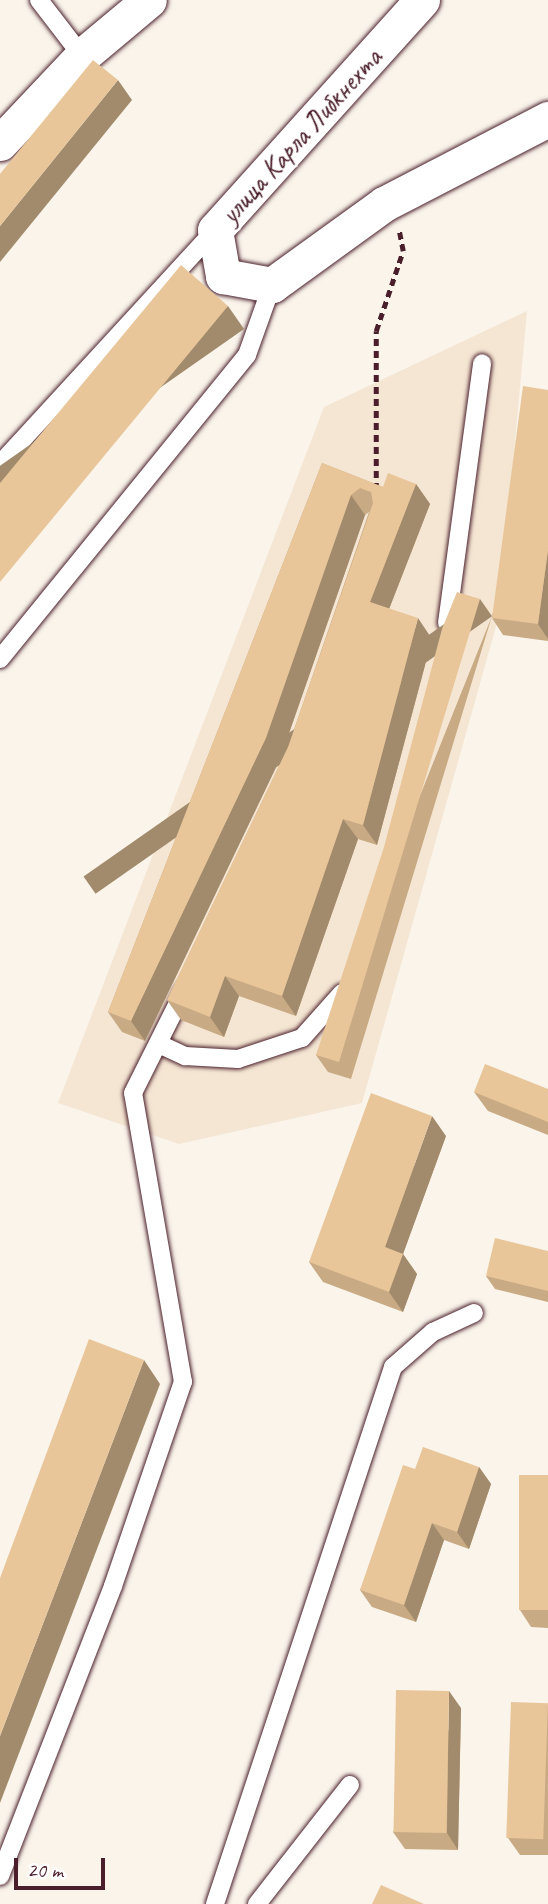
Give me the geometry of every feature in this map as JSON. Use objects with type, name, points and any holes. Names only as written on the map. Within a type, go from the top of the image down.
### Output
[{"type":"street","points":[[0,143],[82,56],[149,0]]},
{"type":"street","name":"улица Карла Либкнехта","points":[[272,285],[223,276],[215,230],[422,0]]},
{"type":"street","points":[[272,285],[384,204],[548,119]]},
{"type":"lane","points":[[39,0],[82,56]]},
{"type":"lane","points":[[0,464],[215,230]]},
{"type":"lane","points":[[0,659],[247,355],[272,285]]},
{"type":"lane","points":[[443,640],[457,588],[482,363]]},
{"type":"lane","points":[[0,1876],[113,1586],[183,1381],[133,1093],[193,971]]},
{"type":"lane","points":[[159,1044],[186,1056],[238,1059],[302,1038],[338,1003],[347,978]]},
{"type":"lane","points":[[215,1904],[393,1367],[433,1332],[474,1313]]},
{"type":"lane","points":[[257,1904],[350,1785]]},
{"type":"path","points":[[376,506],[376,331],[403,251],[397,222],[384,204]]},
{"type":"shaded area","points":[[527,311],[499,616],[362,1103],[179,1144],[58,1103],[324,407]]},
{"type":"building","points":[[93,60],[118,80],[0,226],[0,174]]},
{"type":"building","points":[[181,265],[228,306],[0,582],[0,483]]},
{"type":"building","points":[[523,386],[548,390],[548,550],[538,624],[492,618]]},
{"type":"building","points":[[322,463],[383,487],[388,473],[416,484],[370,602],[418,618],[363,825],[343,819],[282,996],[225,976],[210,1017],[167,1000],[288,747],[373,503],[371,492],[360,488],[351,495],[266,738],[131,1021],[108,1012]]},
{"type":"building","points":[[457,592],[480,599],[339,1062],[316,1055],[384,847],[442,629]]},
{"type":"building","points":[[485,1064],[548,1089],[548,1122],[474,1092]]},
{"type":"building","points":[[371,1093],[432,1116],[385,1247],[403,1254],[389,1292],[309,1262]]},
{"type":"building","points":[[495,1238],[548,1251],[548,1291],[486,1276]]},
{"type":"building","points":[[89,1339],[144,1360],[0,1736],[0,1578]]},
{"type":"building","points":[[423,1447],[479,1467],[457,1532],[432,1523],[404,1605],[360,1590],[403,1465],[415,1469]]},
{"type":"building","points":[[519,1475],[548,1475],[548,1610],[519,1610]]},
{"type":"building","points":[[396,1690],[449,1691],[447,1833],[394,1832]]},
{"type":"building","points":[[511,1702],[548,1703],[543,1839],[506,1838]]},
{"type":"building","points":[[381,1885],[424,1904],[372,1904]]}]
